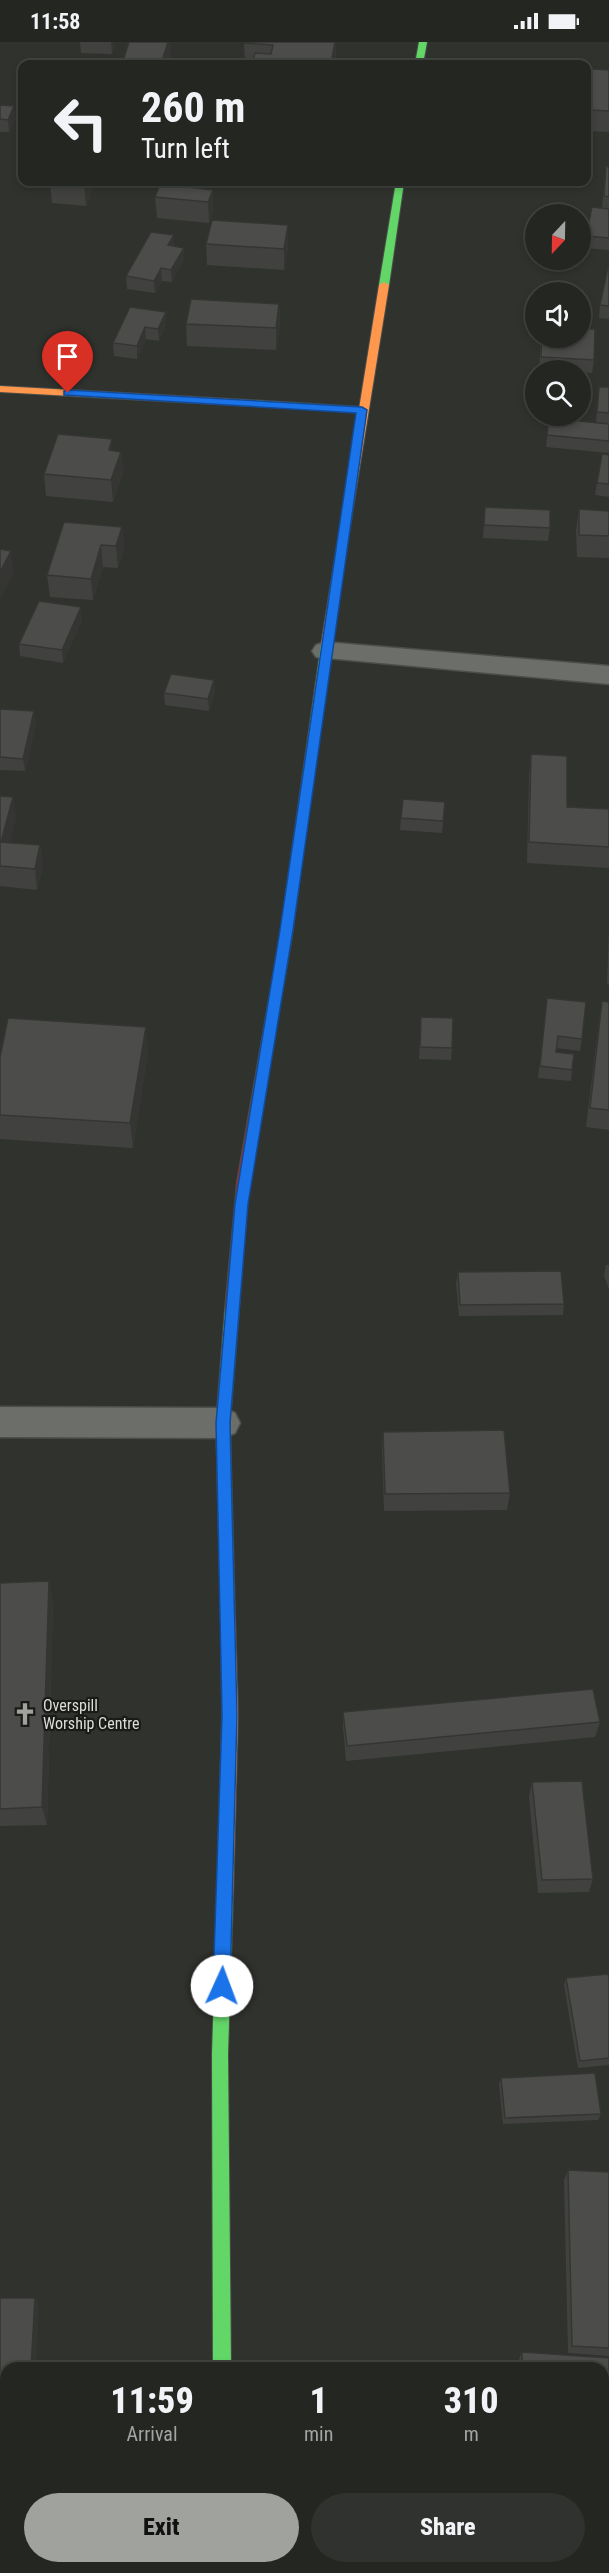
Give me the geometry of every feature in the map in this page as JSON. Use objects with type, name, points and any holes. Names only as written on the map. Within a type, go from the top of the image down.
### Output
[{"type":"street","points":[[420,60],[423,42]]},
{"type":"street","points":[[222,2362],[220,2054],[230,1715],[223,1423],[243,1182],[286,930],[325,651],[399,186]]},
{"type":"street","points":[[0,389],[362,410]]},
{"type":"street","points":[[325,651],[609,675]]},
{"type":"street","points":[[0,1422],[223,1423]]},
{"type":"building","points":[[129,42],[168,42],[162,60],[123,60]]},
{"type":"building","points":[[335,42],[332,60],[253,60],[255,53],[271,54],[273,45],[244,43]]},
{"type":"building","points":[[592,69],[609,70],[609,111],[591,110]]},
{"type":"building","points":[[0,105],[14,106],[8,120],[0,119]]},
{"type":"building","points":[[606,166],[609,167],[609,197],[604,196]]},
{"type":"building","points":[[159,186],[188,186],[213,190],[208,202],[155,197]]},
{"type":"building","points":[[592,207],[609,209],[609,238],[591,236]]},
{"type":"building","points":[[212,220],[288,225],[284,249],[206,244]]},
{"type":"building","points":[[151,232],[174,235],[168,245],[184,248],[171,270],[161,268],[154,281],[126,276]]},
{"type":"building","points":[[609,268],[609,306],[600,305]]},
{"type":"building","points":[[191,299],[279,304],[276,328],[186,324]]},
{"type":"building","points":[[130,307],[166,312],[158,329],[145,327],[137,346],[113,343]]},
{"type":"building","points":[[591,329],[595,329],[594,360],[541,357],[541,348],[591,348]]},
{"type":"building","points":[[599,387],[609,387],[609,413],[597,412]]},
{"type":"building","points":[[591,422],[609,424],[609,441],[547,435],[548,426],[591,426]]},
{"type":"building","points":[[58,434],[112,439],[109,450],[121,452],[111,480],[44,474]]},
{"type":"building","points":[[602,454],[609,455],[609,484],[597,483]]},
{"type":"building","points":[[485,507],[550,510],[550,528],[484,525]]},
{"type":"building","points":[[579,509],[609,511],[609,536],[579,535]]},
{"type":"building","points":[[64,522],[122,527],[116,546],[101,545],[91,579],[47,575]]},
{"type":"building","points":[[0,549],[11,551],[0,572]]},
{"type":"building","points":[[39,601],[81,607],[62,650],[19,644]]},
{"type":"building","points":[[171,674],[214,680],[208,699],[164,693]]},
{"type":"building","points":[[0,709],[34,711],[23,759],[0,757]]},
{"type":"building","points":[[531,754],[567,756],[567,807],[609,809],[609,847],[529,842]]},
{"type":"building","points":[[0,796],[13,797],[1,842],[40,845],[35,869],[0,866]]},
{"type":"building","points":[[403,799],[445,802],[443,821],[401,818]]},
{"type":"building","points":[[547,998],[586,1002],[582,1039],[558,1036],[556,1052],[574,1054],[572,1070],[540,1066]]},
{"type":"building","points":[[602,1001],[609,1002],[609,1110],[590,1108]]},
{"type":"building","points":[[421,1017],[453,1018],[452,1048],[420,1047]]},
{"type":"building","points":[[8,1018],[146,1027],[130,1123],[0,1115],[0,1057]]},
{"type":"building","points":[[561,1271],[564,1304],[460,1305],[458,1272]]},
{"type":"building","points":[[504,1430],[510,1493],[385,1494],[383,1432]]},
{"type":"building","name":"Overspill Worship Centre","points":[[49,1581],[42,1807],[0,1809],[0,1583]]},
{"type":"building","points":[[593,1689],[600,1722],[347,1746],[343,1712]]},
{"type":"building","points":[[582,1781],[593,1879],[542,1880],[532,1782]]},
{"type":"building","points":[[608,1974],[609,2058],[580,2061],[566,1978]]},
{"type":"building","points":[[595,2073],[601,2114],[505,2118],[501,2078]]},
{"type":"building","points":[[568,2170],[609,2172],[609,2348],[572,2346]]},
{"type":"building","points":[[0,2298],[35,2298],[31,2362],[0,2362]]},
{"type":"building","points":[[522,2352],[609,2358],[609,2362],[522,2362]]},
{"type":"traffic: fast","points":[[420,60],[423,42]]},
{"type":"traffic: fast","points":[[384,285],[399,186]]},
{"type":"traffic: fast","points":[[249,403],[362,410]]},
{"type":"traffic: fast","points":[[286,936],[326,645]]},
{"type":"traffic: fast","points":[[228,1616],[223,1423],[232,1309]]},
{"type":"traffic: fast","points":[[222,2362],[220,2054],[225,1898]]},
{"type":"traffic: slow","points":[[326,645],[384,285]]},
{"type":"traffic: slow","points":[[0,389],[249,403]]},
{"type":"traffic: slow","points":[[225,1898],[230,1715],[228,1616]]},
{"type":"traffic: jam","points":[[232,1309],[243,1182],[286,936]]},
{"type":"place","name":"Overspill Worship Centre","points":[[25,1714]]},
{"type":"route","points":[[68,393],[362,410],[286,930],[241,1204],[223,1423],[230,1715],[222,1986]]}]
